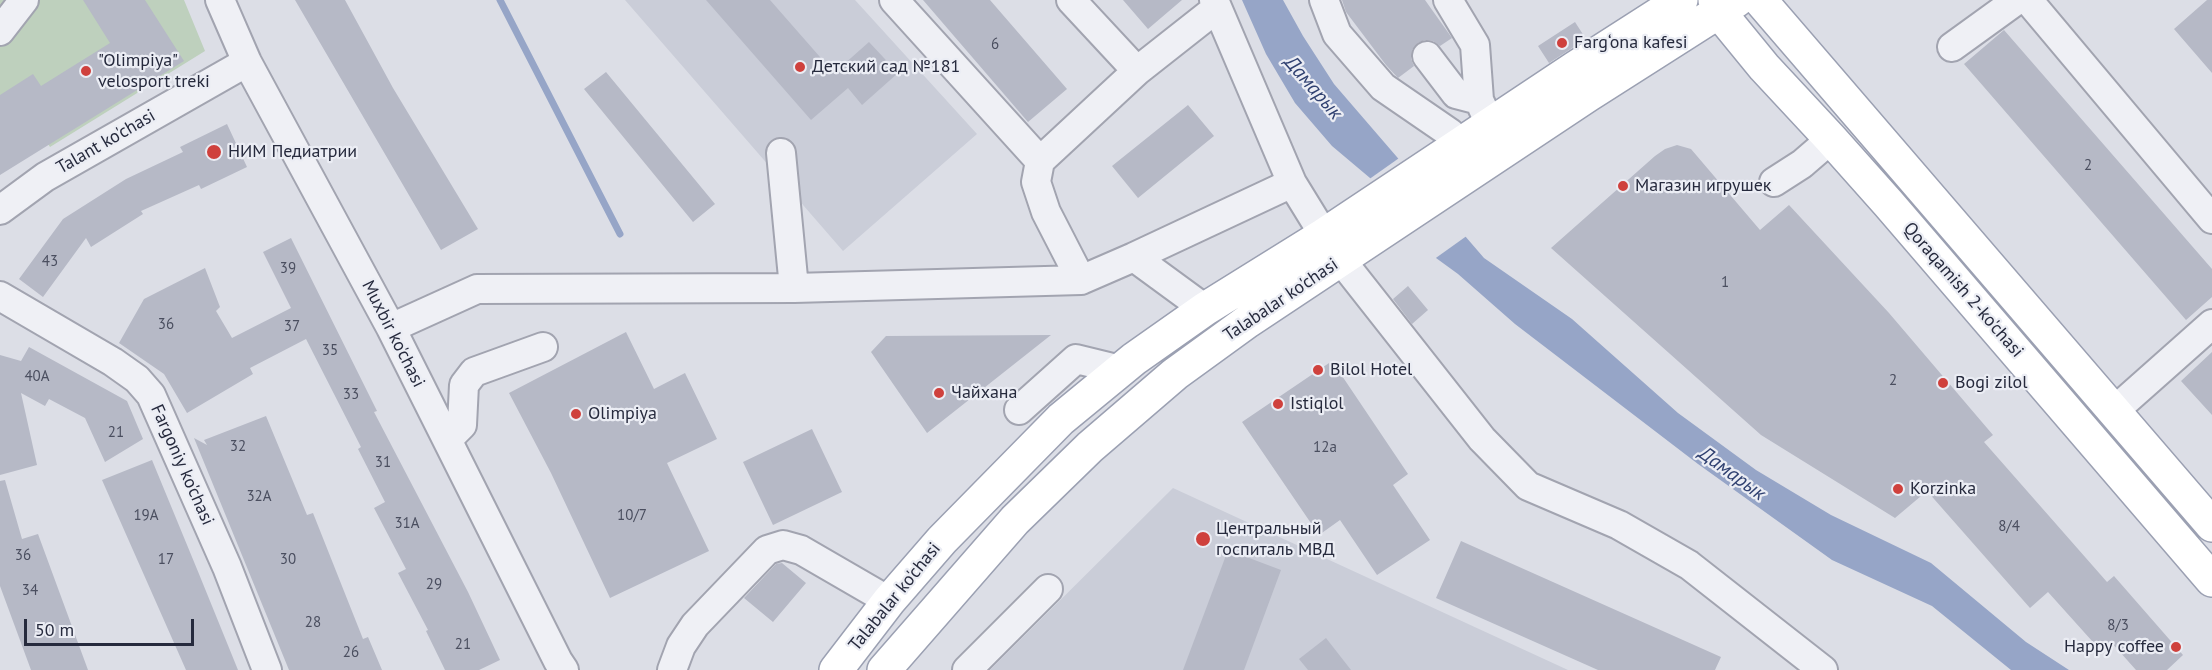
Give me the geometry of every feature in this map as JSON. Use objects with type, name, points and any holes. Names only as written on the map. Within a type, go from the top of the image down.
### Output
[{"type":"main road","name":"Talabalar ko'chasi","points":[[1442,175],[1485,112],[1681,0]]},
{"type":"main road","name":"Qoraqamish 2-ko'chasi","points":[[1760,0],[2212,525]]},
{"type":"main road","name":"Talabalar ko'chasi","points":[[884,670],[1015,520],[1090,447],[1176,374],[1248,321],[1333,248],[1442,175],[1617,76],[1724,4]]},
{"type":"main road","name":"Qoraqamish 2-ko'chasi","points":[[1724,4],[1764,67],[1831,139],[2212,580]]},
{"type":"main road","name":"Talabalar ko'chasi","points":[[836,670],[889,601],[942,540],[1062,419],[1121,370],[1205,309],[1333,248]]},
{"type":"street","points":[[0,30],[24,0]]},
{"type":"street","name":"Muxbir ko'chasi","points":[[220,0],[248,62],[391,328],[564,670]]},
{"type":"street","points":[[894,0],[1040,161]]},
{"type":"street","points":[[1071,0],[1137,71]]},
{"type":"street","points":[[1324,0],[1337,34],[1383,87],[1450,133],[1461,144]]},
{"type":"street","points":[[1448,0],[1474,45],[1485,112]]},
{"type":"street","points":[[1952,47],[2017,0]]},
{"type":"street","points":[[2028,0],[2212,219]]},
{"type":"street","points":[[1081,280],[1046,212],[1036,182],[1040,161],[1137,71],[1215,4],[1292,183],[1333,248],[1482,439],[1528,486],[1619,525],[1689,565],[1822,670]]},
{"type":"street","points":[[1427,56],[1456,94],[1485,112]]},
{"type":"street","name":"Talant ko'chasi","points":[[0,210],[45,177],[248,62]]},
{"type":"street","points":[[1774,182],[1802,164],[1831,139]]},
{"type":"street","points":[[781,153],[794,288]]},
{"type":"street","points":[[391,328],[477,289],[794,288],[1081,280],[1292,183]]},
{"type":"street","points":[[1134,257],[1205,309]]},
{"type":"street","name":"Fargoniy ko'chasi","points":[[0,296],[113,363],[137,379],[151,395],[222,556],[267,670]]},
{"type":"street","points":[[2114,411],[2212,324]]},
{"type":"street","points":[[446,437],[462,425],[464,385],[474,372],[543,347]]},
{"type":"street","points":[[1019,410],[1077,359],[1121,370]]},
{"type":"street","points":[[672,670],[681,646],[695,626],[767,550],[783,545],[801,550],[889,601]]},
{"type":"street","points":[[967,670],[1048,589]]},
{"type":"shaded area","name":"Детский сад №181","points":[[625,0],[855,0],[977,134],[843,251]]},
{"type":"shaded area","name":"Центральный госпиталь МВД","points":[[1173,488],[1568,670],[990,670]]},
{"type":"green space","name":"\"Olimpiya\" velosport treki","points":[[0,0],[184,0],[205,51],[50,147],[14,92],[0,100]]},
{"type":"water","name":"Дамарык","points":[[1242,0],[1283,0],[1334,84],[1484,258],[1572,319],[1678,413],[1756,470],[1831,515],[1931,563],[2026,642],[2069,670],[2011,670],[1932,606],[1832,560],[1698,464],[1515,324],[1458,274],[1436,258],[1370,178],[1332,146],[1295,103],[1266,54]]},
{"type":"pier","points":[[1402,156],[1468,235],[1433,260],[1368,180]]},
{"type":"building","points":[[83,0],[145,0],[184,61],[0,175],[0,95],[33,74],[41,86],[110,43]]},
{"type":"building","points":[[295,0],[345,0],[393,88],[478,229],[441,250]]},
{"type":"building","points":[[706,0],[770,0],[834,73],[869,42],[898,73],[862,105],[848,88],[811,120]]},
{"type":"building","points":[[923,0],[990,0],[1067,89],[1028,122]]},
{"type":"building","points":[[1123,0],[1182,0],[1148,29]]},
{"type":"building","points":[[1342,0],[1425,0],[1452,38],[1440,46],[1433,41],[1425,40],[1418,43],[1412,50],[1411,59],[1414,66],[1398,78],[1346,12]]},
{"type":"building","points":[[2207,0],[2212,0],[2212,73],[2174,29]]},
{"type":"building","name":"Farg‘ona kafesi","points":[[1575,22],[1586,39],[1549,63],[1538,46]]},
{"type":"building","points":[[2004,30],[2212,269],[2212,297],[2186,320],[1964,64]]},
{"type":"building","points":[[606,72],[715,204],[693,222],[584,89]]},
{"type":"building","points":[[1188,105],[1214,136],[1138,198],[1112,166]]},
{"type":"building","points":[[227,124],[247,167],[201,189],[199,185],[141,211],[143,214],[91,247],[86,238],[43,297],[19,279],[63,219],[126,179],[183,152],[180,147]]},
{"type":"building","points":[[1677,145],[1691,149],[1760,230],[1789,205],[1889,313],[1993,435],[1984,442],[2107,582],[2114,576],[2183,655],[2167,670],[2136,670],[2111,642],[2101,651],[2048,592],[2030,608],[1927,491],[1895,518],[1761,435],[1551,248],[1655,156]]},
{"type":"building","points":[[291,238],[377,411],[374,412],[468,592],[500,660],[479,670],[445,670],[426,631],[428,630],[398,573],[406,569],[374,508],[385,502],[358,449],[361,447],[306,339],[250,368],[253,374],[187,413],[164,374],[119,343],[144,299],[205,268],[220,307],[216,311],[232,338],[291,308],[263,252]]},
{"type":"building","points":[[1408,286],[1428,310],[1412,324],[1393,299]]},
{"type":"building","points":[[626,332],[654,389],[685,373],[717,439],[667,463],[709,551],[610,598],[551,473],[509,393]]},
{"type":"building","name":"Чайхана","points":[[1051,335],[927,433],[871,352],[886,336]]},
{"type":"building","points":[[29,347],[127,401],[143,439],[105,462],[85,418],[49,399],[45,406],[21,393],[37,465],[0,475],[0,355],[21,361]]},
{"type":"building","points":[[2212,352],[2212,415],[2181,381]]},
{"type":"building","points":[[1332,361],[1408,474],[1393,485],[1430,540],[1377,575],[1340,520],[1319,535],[1242,422]]},
{"type":"building","points":[[266,416],[307,515],[313,513],[363,639],[368,637],[382,670],[289,670],[194,438],[207,445],[204,440]]},
{"type":"building","points":[[812,429],[842,492],[773,525],[743,462]]},
{"type":"building","points":[[152,460],[238,670],[186,670],[102,480]]},
{"type":"building","points":[[5,480],[22,539],[38,534],[88,670],[31,670],[0,586],[0,481]]},
{"type":"building","points":[[1461,541],[1721,657],[1715,670],[1598,670],[1436,598]]},
{"type":"building","points":[[1228,550],[1281,570],[1244,670],[1183,670]]},
{"type":"building","points":[[782,563],[806,583],[773,622],[744,598],[776,564]]},
{"type":"building","points":[[1326,638],[1351,670],[1308,670],[1299,659]]},
{"type":"waterway","points":[[500,0],[620,234]]},
{"type":"place","name":"Farg‘ona kafesi","points":[[1562,43]]},
{"type":"place","name":"Детский сад №181","points":[[800,67]]},
{"type":"place","name":"\"Olimpiya\" velosport treki","points":[[86,71]]},
{"type":"place","name":"НИМ Педиатрии","points":[[214,152]]},
{"type":"place","name":"Магазин игрушек","points":[[1623,186]]},
{"type":"place","name":"Bilol Hotel","points":[[1318,370]]},
{"type":"place","name":"Bogi zilol","points":[[1943,383]]},
{"type":"place","name":"Чайхана","points":[[939,393]]},
{"type":"place","name":"Istiqlol","points":[[1278,404]]},
{"type":"place","name":"Olimpiya","points":[[576,414]]},
{"type":"place","name":"Korzinka","points":[[1898,489]]},
{"type":"place","name":"Центральный госпиталь МВД","points":[[1203,539]]},
{"type":"place","name":"Happy coffee","points":[[2176,647]]}]
